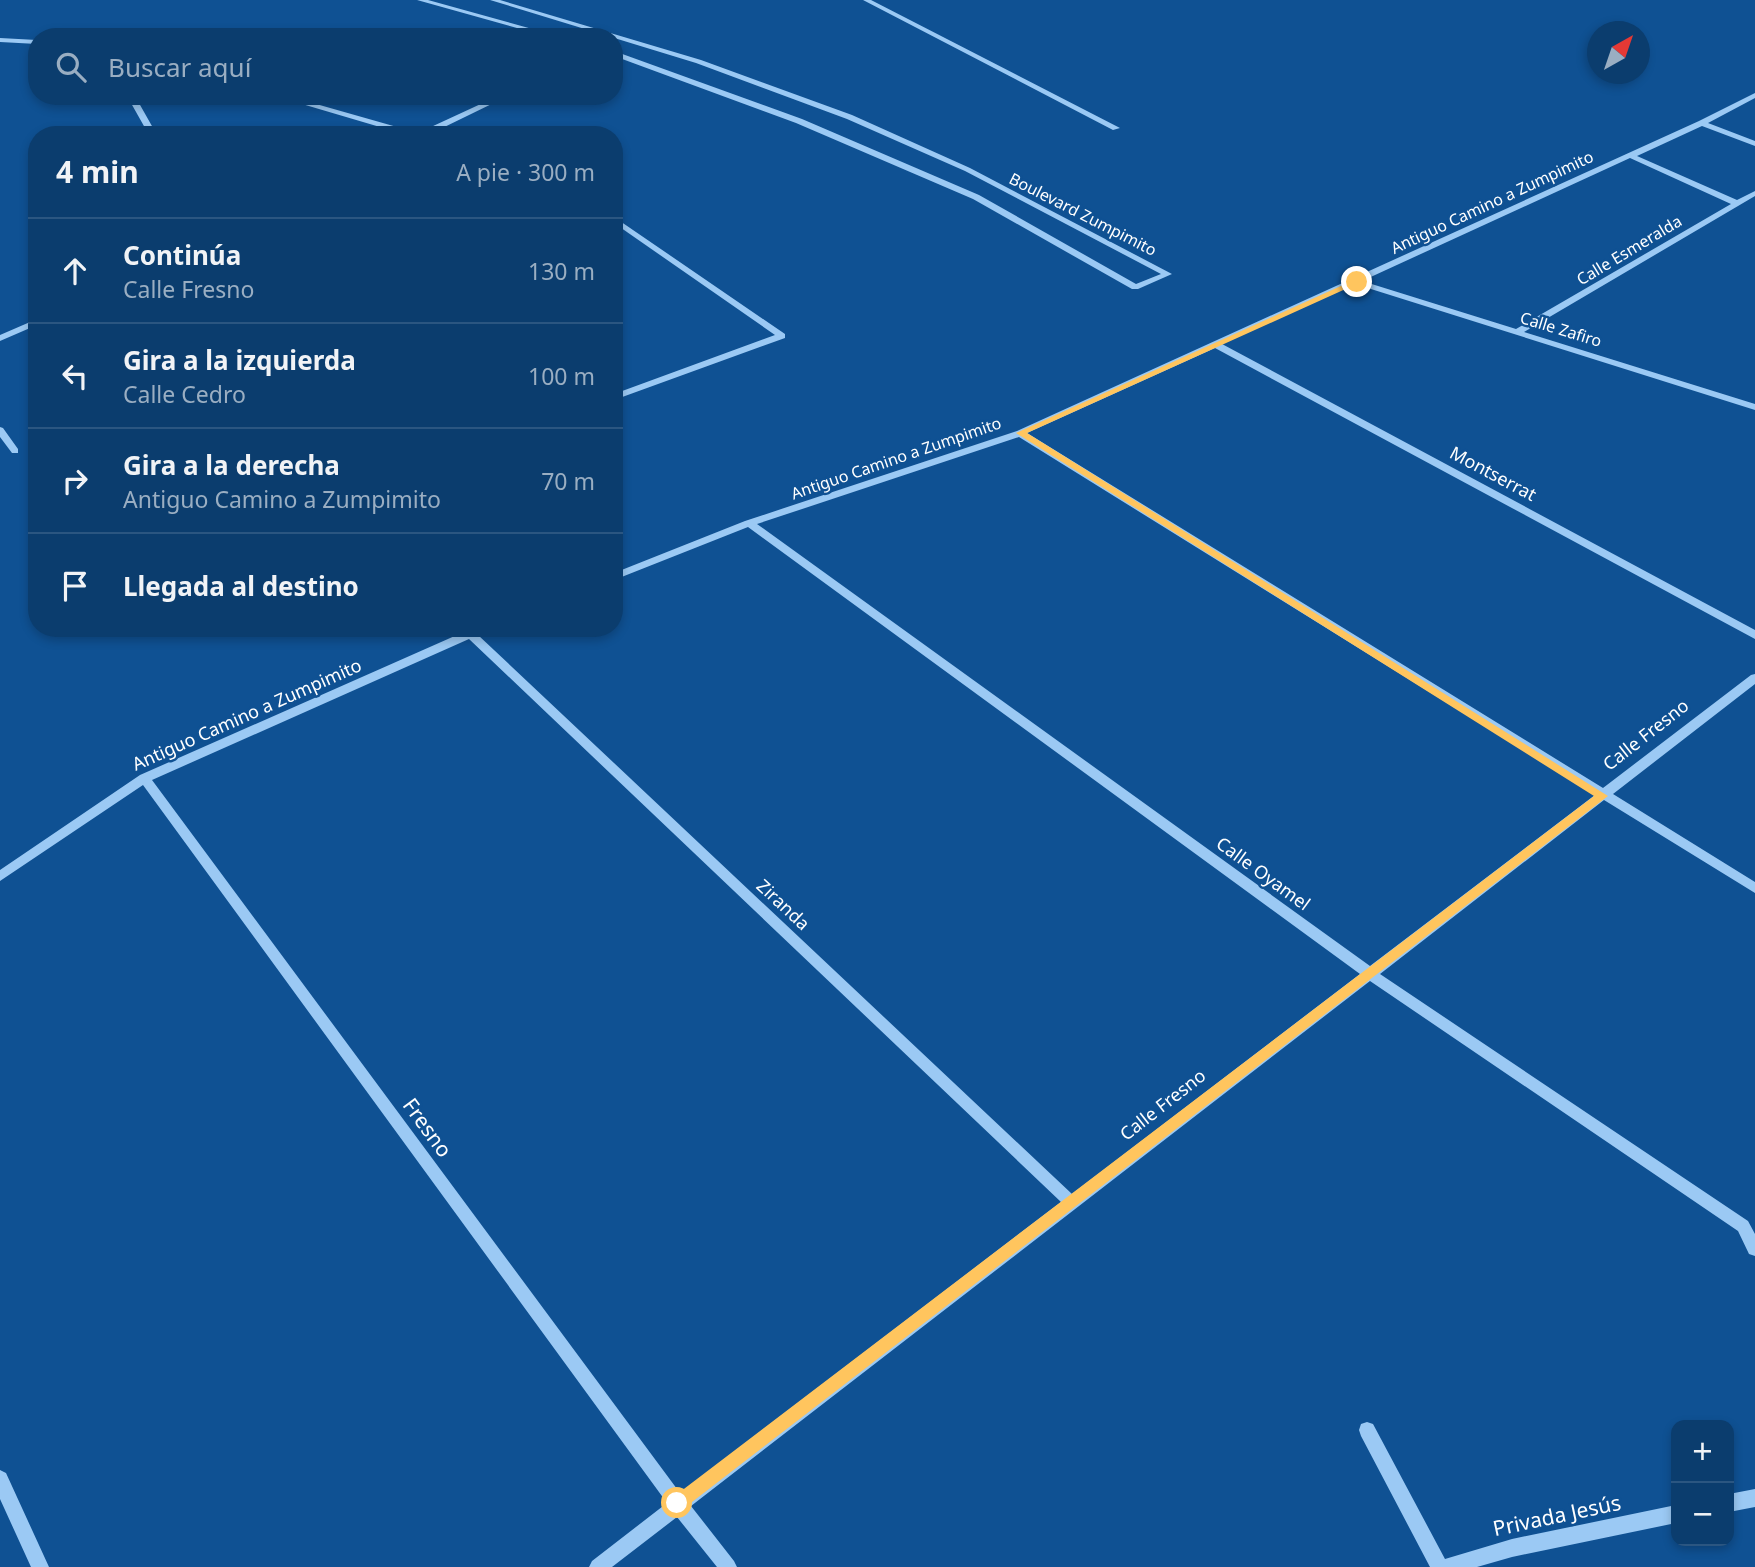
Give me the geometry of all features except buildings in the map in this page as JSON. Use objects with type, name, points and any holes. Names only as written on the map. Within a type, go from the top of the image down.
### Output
[{"type":"street","points":[[420,0],[524,28]]},
{"type":"street","name":"Boulevard Zumpimito","points":[[493,0],[594,28]]},
{"type":"street","points":[[866,0],[1116,128]]},
{"type":"street","name":"Boulevard Zumpimito","points":[[623,36],[748,76],[899,138],[1168,274],[1135,287],[976,197],[799,121],[623,56]]},
{"type":"street","points":[[623,42],[630,38]]},
{"type":"street","points":[[0,40],[28,42]]},
{"type":"street","name":"Antiguo Camino a Zumpimito","points":[[623,573],[749,523],[1020,433],[1357,282],[1702,123],[1755,95]]},
{"type":"street","points":[[136,105],[148,126]]},
{"type":"street","points":[[311,105],[386,126]]},
{"type":"street","points":[[438,126],[484,105]]},
{"type":"street","points":[[1702,123],[1755,144]]},
{"type":"street","points":[[1629,155],[1734,202]]},
{"type":"street","name":"Calle Esmeralda","points":[[1517,332],[1634,266],[1734,202],[1755,193]]},
{"type":"street","points":[[623,225],[782,336],[623,394]]},
{"type":"street","name":"Calle Zafiro","points":[[1357,282],[1755,407]]},
{"type":"street","points":[[0,338],[28,326]]},
{"type":"street","name":"Montserrat","points":[[1215,344],[1755,635]]},
{"type":"street","points":[[0,430],[15,451]]},
{"type":"street","points":[[1020,433],[1602,796],[1755,888]]},
{"type":"street","name":"Calle Oyamel","points":[[749,523],[1369,973],[1749,1225],[1755,1248]]},
{"type":"street","name":"Antiguo Camino a Zumpimito","points":[[0,876],[144,778],[463,637]]},
{"type":"street","name":"Ziranda","points":[[473,637],[1070,1202]]},
{"type":"street","name":"Calle Fresno","points":[[598,1567],[677,1503],[1755,678]]},
{"type":"street","name":"Fresno","points":[[144,778],[677,1503],[728,1567]]},
{"type":"street","points":[[1367,1430],[1440,1567]]},
{"type":"street","points":[[0,1479],[40,1567]]},
{"type":"street","points":[[1734,1502],[1755,1498]]},
{"type":"street","name":"Privada Jesús","points":[[1447,1567],[1512,1548],[1671,1515]]},
{"type":"route","points":[[677,1503],[1602,796],[1020,433],[1357,282]]}]
